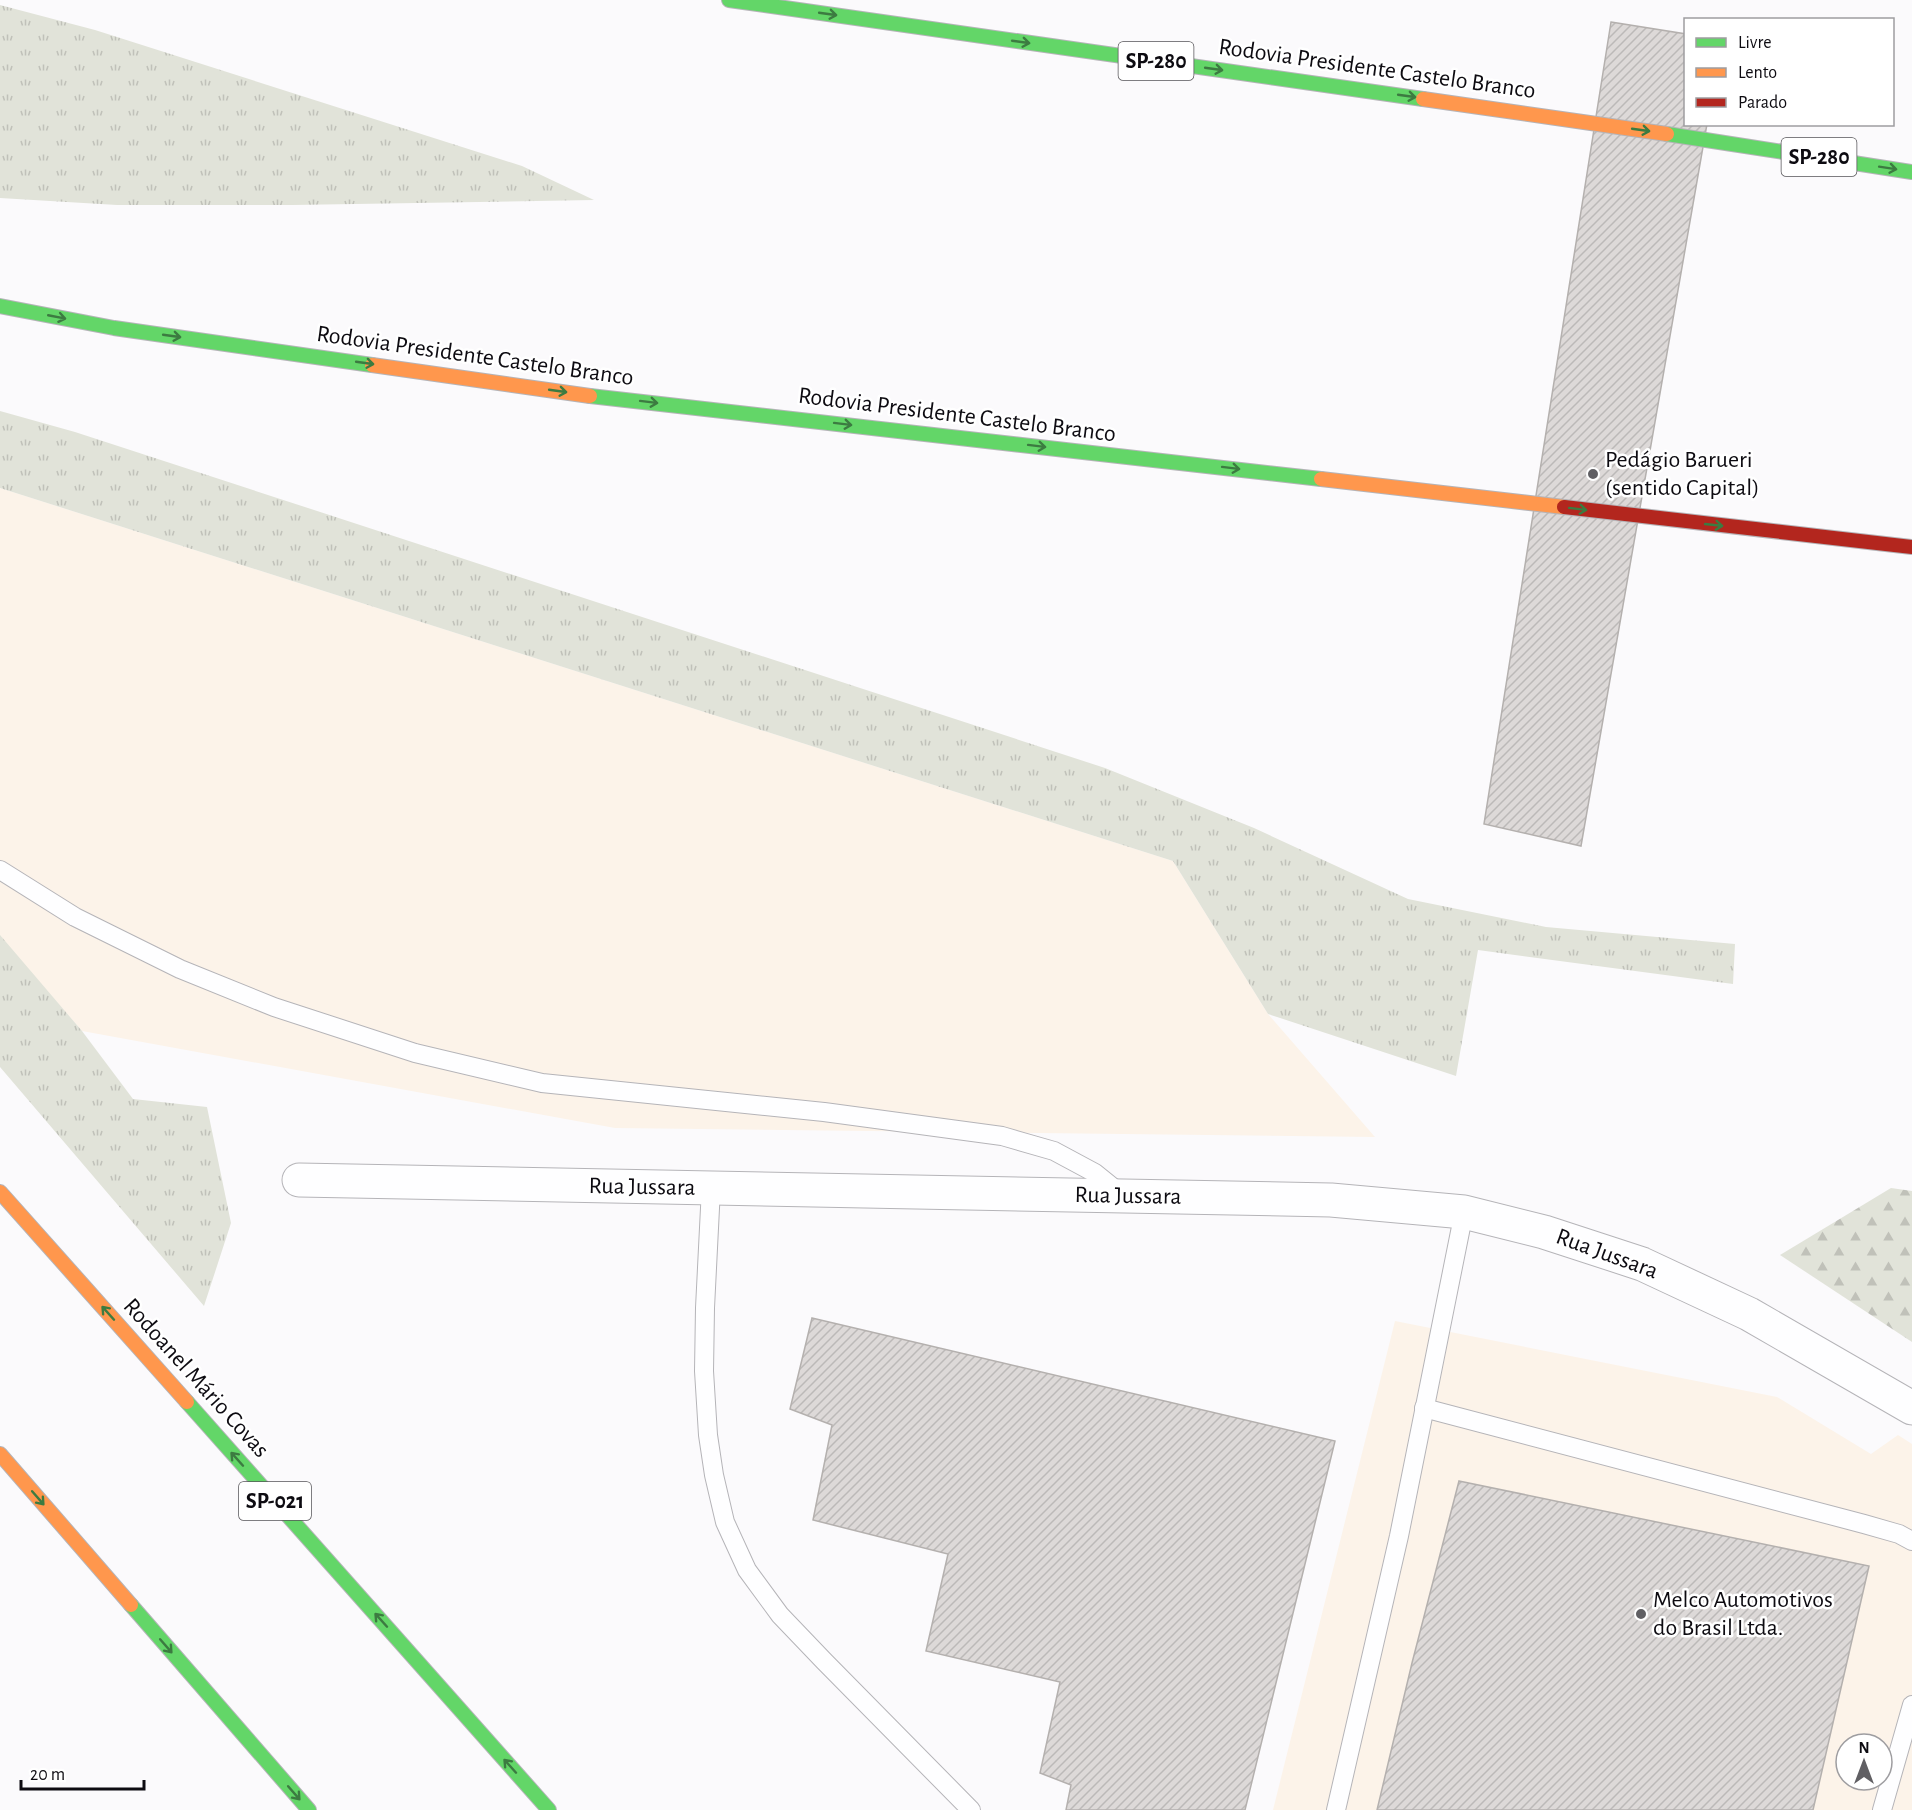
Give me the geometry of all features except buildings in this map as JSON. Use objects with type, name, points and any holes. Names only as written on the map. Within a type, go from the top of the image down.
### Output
[{"type":"highway","name":"Rodovia Presidente Castelo Branco","points":[[729,0],[1726,142],[1912,172]]},
{"type":"highway","name":"Rodovia Presidente Castelo Branco","points":[[0,306],[114,328],[591,396],[1912,547]]},
{"type":"highway","name":"Rodoanel Mário Covas","points":[[0,1192],[549,1810]]},
{"type":"highway","points":[[0,1454],[309,1810]]},
{"type":"street","name":"Rua Jussara","points":[[299,1180],[1331,1200],[1464,1212],[1544,1232],[1642,1264],[1749,1314],[1912,1408]]},
{"type":"lane","points":[[0,870],[75,917],[180,969],[274,1007],[415,1053],[543,1083],[824,1112],[1002,1136],[1054,1151],[1095,1173],[1124,1196]]},
{"type":"lane","points":[[711,1188],[704,1371],[714,1475],[725,1522],[747,1570],[780,1615],[971,1810]]},
{"type":"lane","points":[[1336,1810],[1399,1536],[1464,1212]]},
{"type":"lane","points":[[1424,1408],[1864,1524],[1912,1540]]},
{"type":"lane","points":[[1882,1810],[1912,1705]]},
{"type":"shaded area","points":[[0,488],[1173,861],[1268,1014],[1375,1137],[615,1128],[82,1031],[0,937]]},
{"type":"shaded area","points":[[1395,1321],[1777,1397],[1871,1454],[1898,1435],[1912,1444],[1912,1810],[1273,1810]]},
{"type":"green space","points":[[0,5],[95,30],[522,166],[594,200],[293,205],[117,205],[0,198]]},
{"type":"green space","points":[[0,411],[75,432],[1105,768],[1254,828],[1408,899],[1546,927],[1735,944],[1733,984],[1478,950],[1456,1076],[1268,1014],[1173,861],[0,488]]},
{"type":"green space","points":[[0,935],[82,1031],[133,1099],[207,1107],[231,1223],[204,1306],[0,1067]]},
{"type":"green space","points":[[1891,1188],[1912,1191],[1912,1342],[1780,1255]]},
{"type":"traffic: fast","points":[[729,0],[1423,99]]},
{"type":"traffic: fast","points":[[1667,134],[1912,172]]},
{"type":"traffic: fast","points":[[0,306],[114,328],[372,365]]},
{"type":"traffic: fast","points":[[590,396],[1321,479]]},
{"type":"traffic: fast","points":[[187,1402],[549,1810]]},
{"type":"traffic: fast","points":[[131,1605],[309,1810]]},
{"type":"traffic: slow","points":[[1423,99],[1667,134]]},
{"type":"traffic: slow","points":[[372,365],[590,396]]},
{"type":"traffic: slow","points":[[1321,479],[1564,507]]},
{"type":"traffic: slow","points":[[0,1192],[187,1402]]},
{"type":"traffic: slow","points":[[0,1454],[131,1605]]},
{"type":"traffic: jam","points":[[1564,507],[1912,547]]},
{"type":"place","name":"Pedágio Barueri (sentido Capital)","points":[[1593,474]]},
{"type":"place","name":"Melco Automotivos do Brasil Ltda.","points":[[1641,1614]]}]
